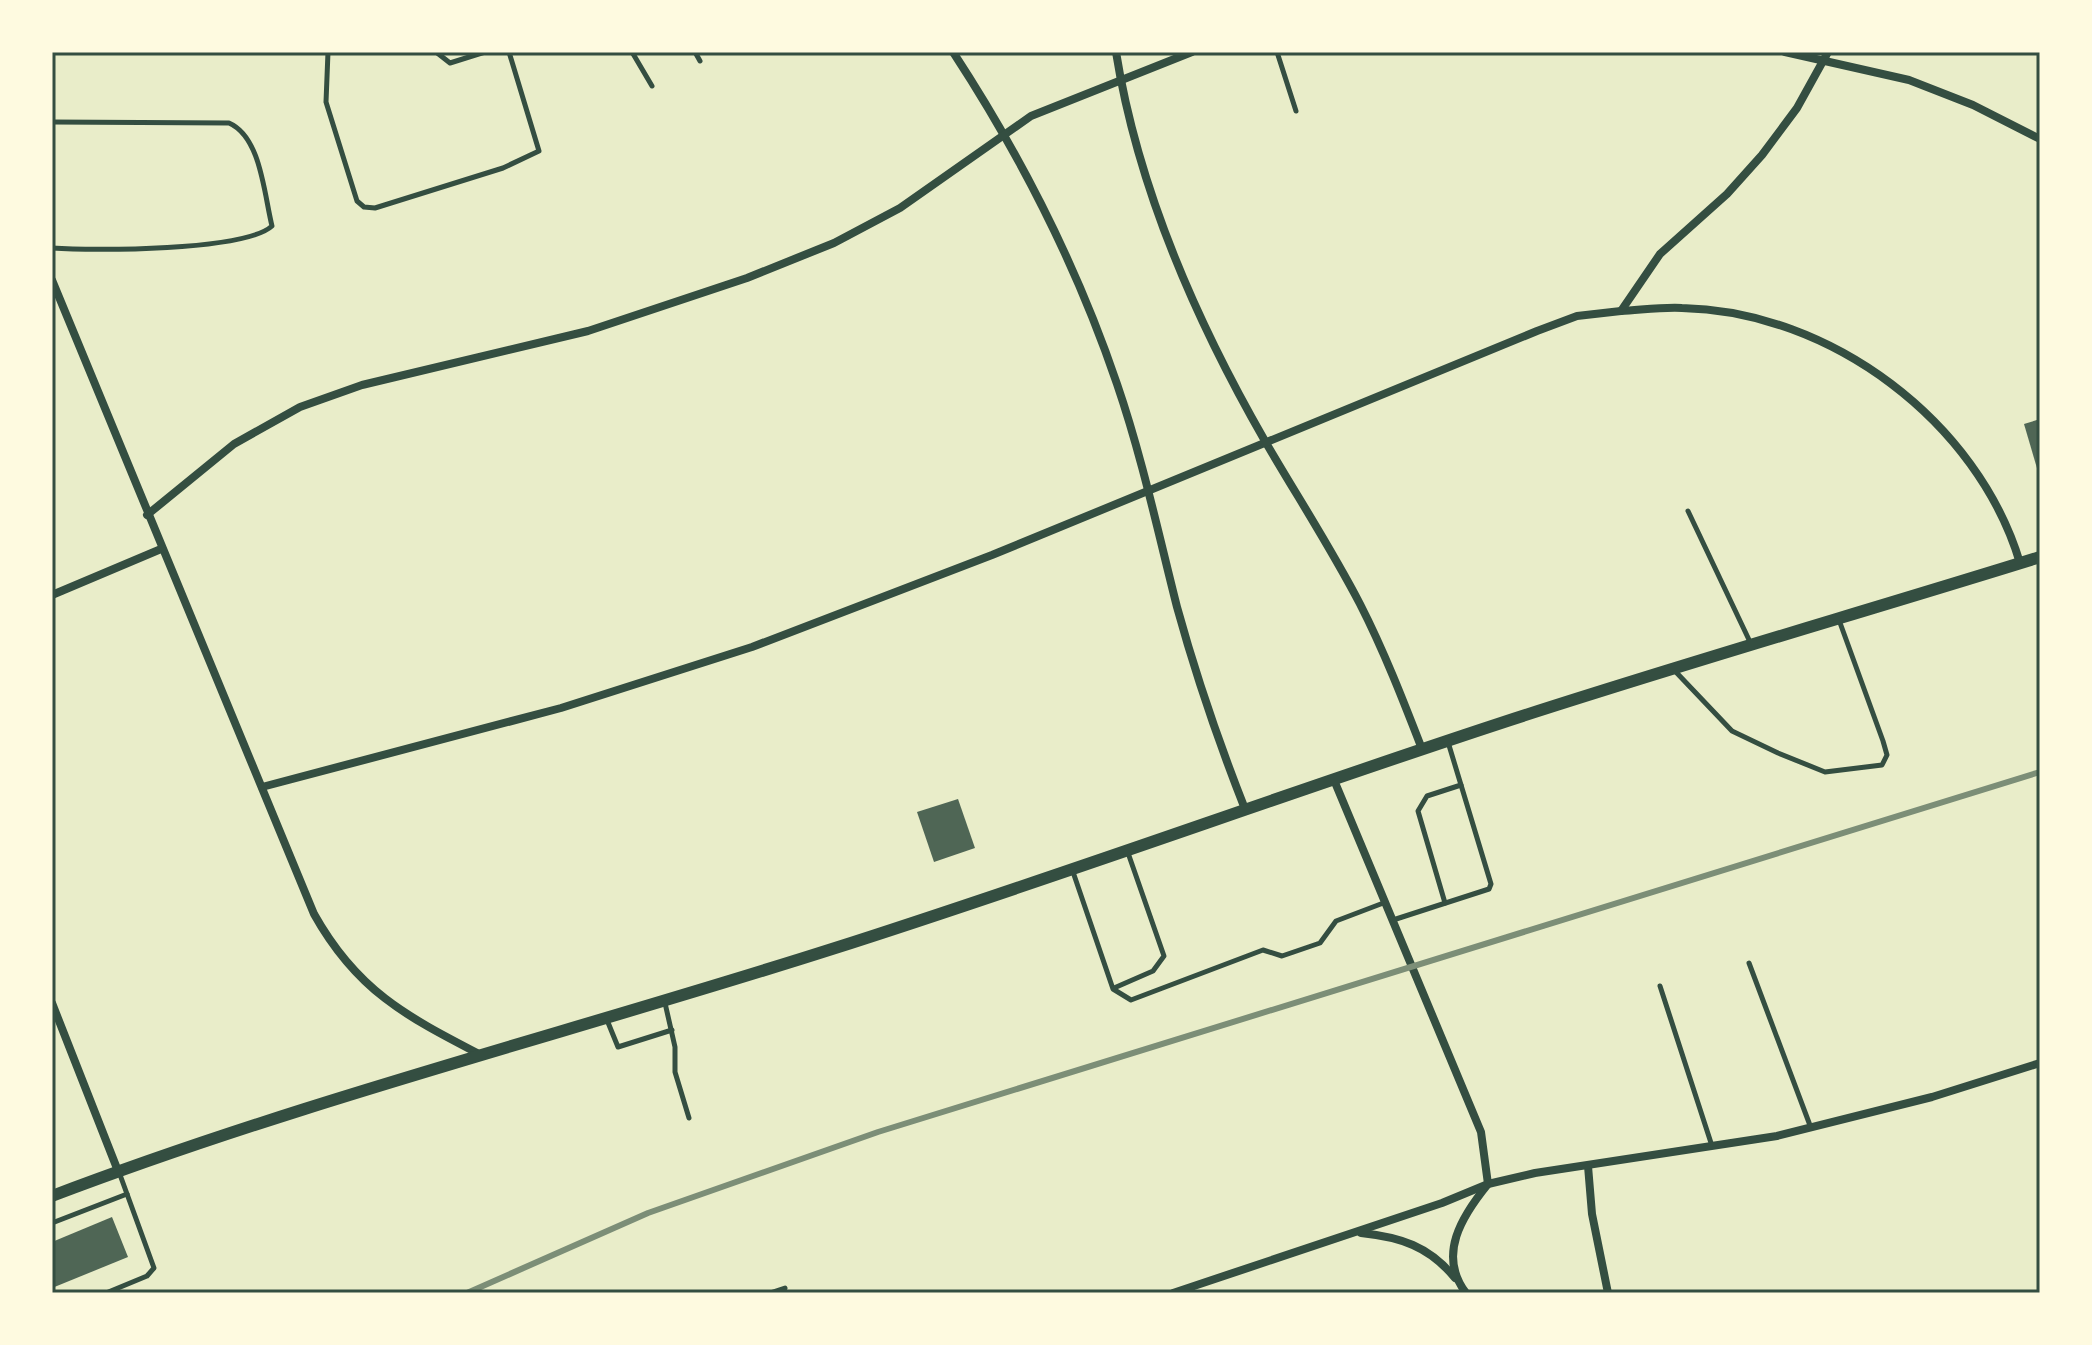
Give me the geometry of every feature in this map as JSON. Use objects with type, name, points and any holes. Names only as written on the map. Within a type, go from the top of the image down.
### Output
[{"type":"main road","points":[[52,1196],[346,1094],[665,1002],[1422,749],[2040,557]]},
{"type":"street","points":[[953,52],[1004,134],[1063,246],[1094,319],[1149,490],[1208,712],[1245,809]]},
{"type":"street","points":[[1116,52],[1126,112],[1173,252],[1219,355],[1360,604],[1389,663],[1422,749]]},
{"type":"street","points":[[147,515],[234,444],[300,407],[362,385],[588,331],[747,278],[834,243],[900,208],[1031,116],[1192,52]]},
{"type":"street","points":[[1785,52],[1909,80],[1973,105],[2040,139]]},
{"type":"street","points":[[1621,311],[1660,254],[1716,205],[1762,155],[1797,108],[1828,52]]},
{"type":"street","points":[[52,280],[314,914],[354,974],[409,1018],[481,1055]]},
{"type":"street","points":[[262,787],[451,739],[702,664],[870,603],[1564,321],[1621,311],[1683,307],[1729,314],[1777,326],[1863,363],[1933,419],[1975,468],[2002,510],[2020,563]]},
{"type":"street","points":[[52,595],[161,549]]},
{"type":"street","points":[[1334,780],[1481,1132],[1488,1184],[1467,1210],[1454,1243],[1455,1278]]},
{"type":"street","points":[[52,1003],[118,1171]]},
{"type":"street","points":[[1173,1293],[1356,1233],[1488,1184],[1811,1128],[2040,1063]]},
{"type":"street","points":[[1588,1166],[1592,1214],[1608,1293]]},
{"type":"street","points":[[1356,1233],[1396,1236],[1433,1254],[1466,1293]]},
{"type":"lane","points":[[328,52],[326,102],[357,201],[364,207],[375,208],[503,168],[539,151],[509,52]]},
{"type":"lane","points":[[436,52],[450,63],[485,52]]},
{"type":"lane","points":[[632,52],[652,86]]},
{"type":"lane","points":[[695,52],[700,61]]},
{"type":"lane","points":[[1277,52],[1296,111]]},
{"type":"lane","points":[[52,122],[229,123],[242,129],[250,141],[272,226],[264,234],[195,245],[52,248]]},
{"type":"lane","points":[[1688,511],[1751,645]]},
{"type":"lane","points":[[1673,669],[1732,731],[1778,753],[1825,772],[1882,765],[1887,755],[1883,741],[1838,618]]},
{"type":"lane","points":[[1392,920],[1489,889],[1491,884],[1448,741]]},
{"type":"lane","points":[[1445,903],[1418,811],[1427,796],[1461,785]]},
{"type":"lane","points":[[1113,989],[1153,971],[1164,956],[1127,849]]},
{"type":"lane","points":[[1071,868],[1113,989],[1131,1000],[1263,950],[1282,956],[1320,943],[1336,921],[1386,902]]},
{"type":"lane","points":[[1749,963],[1811,1128]]},
{"type":"lane","points":[[1660,986],[1713,1147]]},
{"type":"lane","points":[[665,1002],[672,1030],[673,1064],[689,1118]]},
{"type":"lane","points":[[606,1019],[618,1047],[672,1030]]},
{"type":"lane","points":[[106,1293],[147,1276],[154,1268],[118,1171]]},
{"type":"lane","points":[[52,1223],[127,1194]]},
{"type":"lane","points":[[770,1293],[785,1288]]},
{"type":"building","points":[[2040,419],[2040,475],[2039,475],[2024,424]]},
{"type":"building","points":[[958,799],[975,848],[934,862],[917,812]]},
{"type":"building","points":[[112,1217],[128,1257],[52,1288],[52,1242]]},
{"type":"railway","points":[[467,1293],[648,1213],[878,1132],[2040,772]]}]
